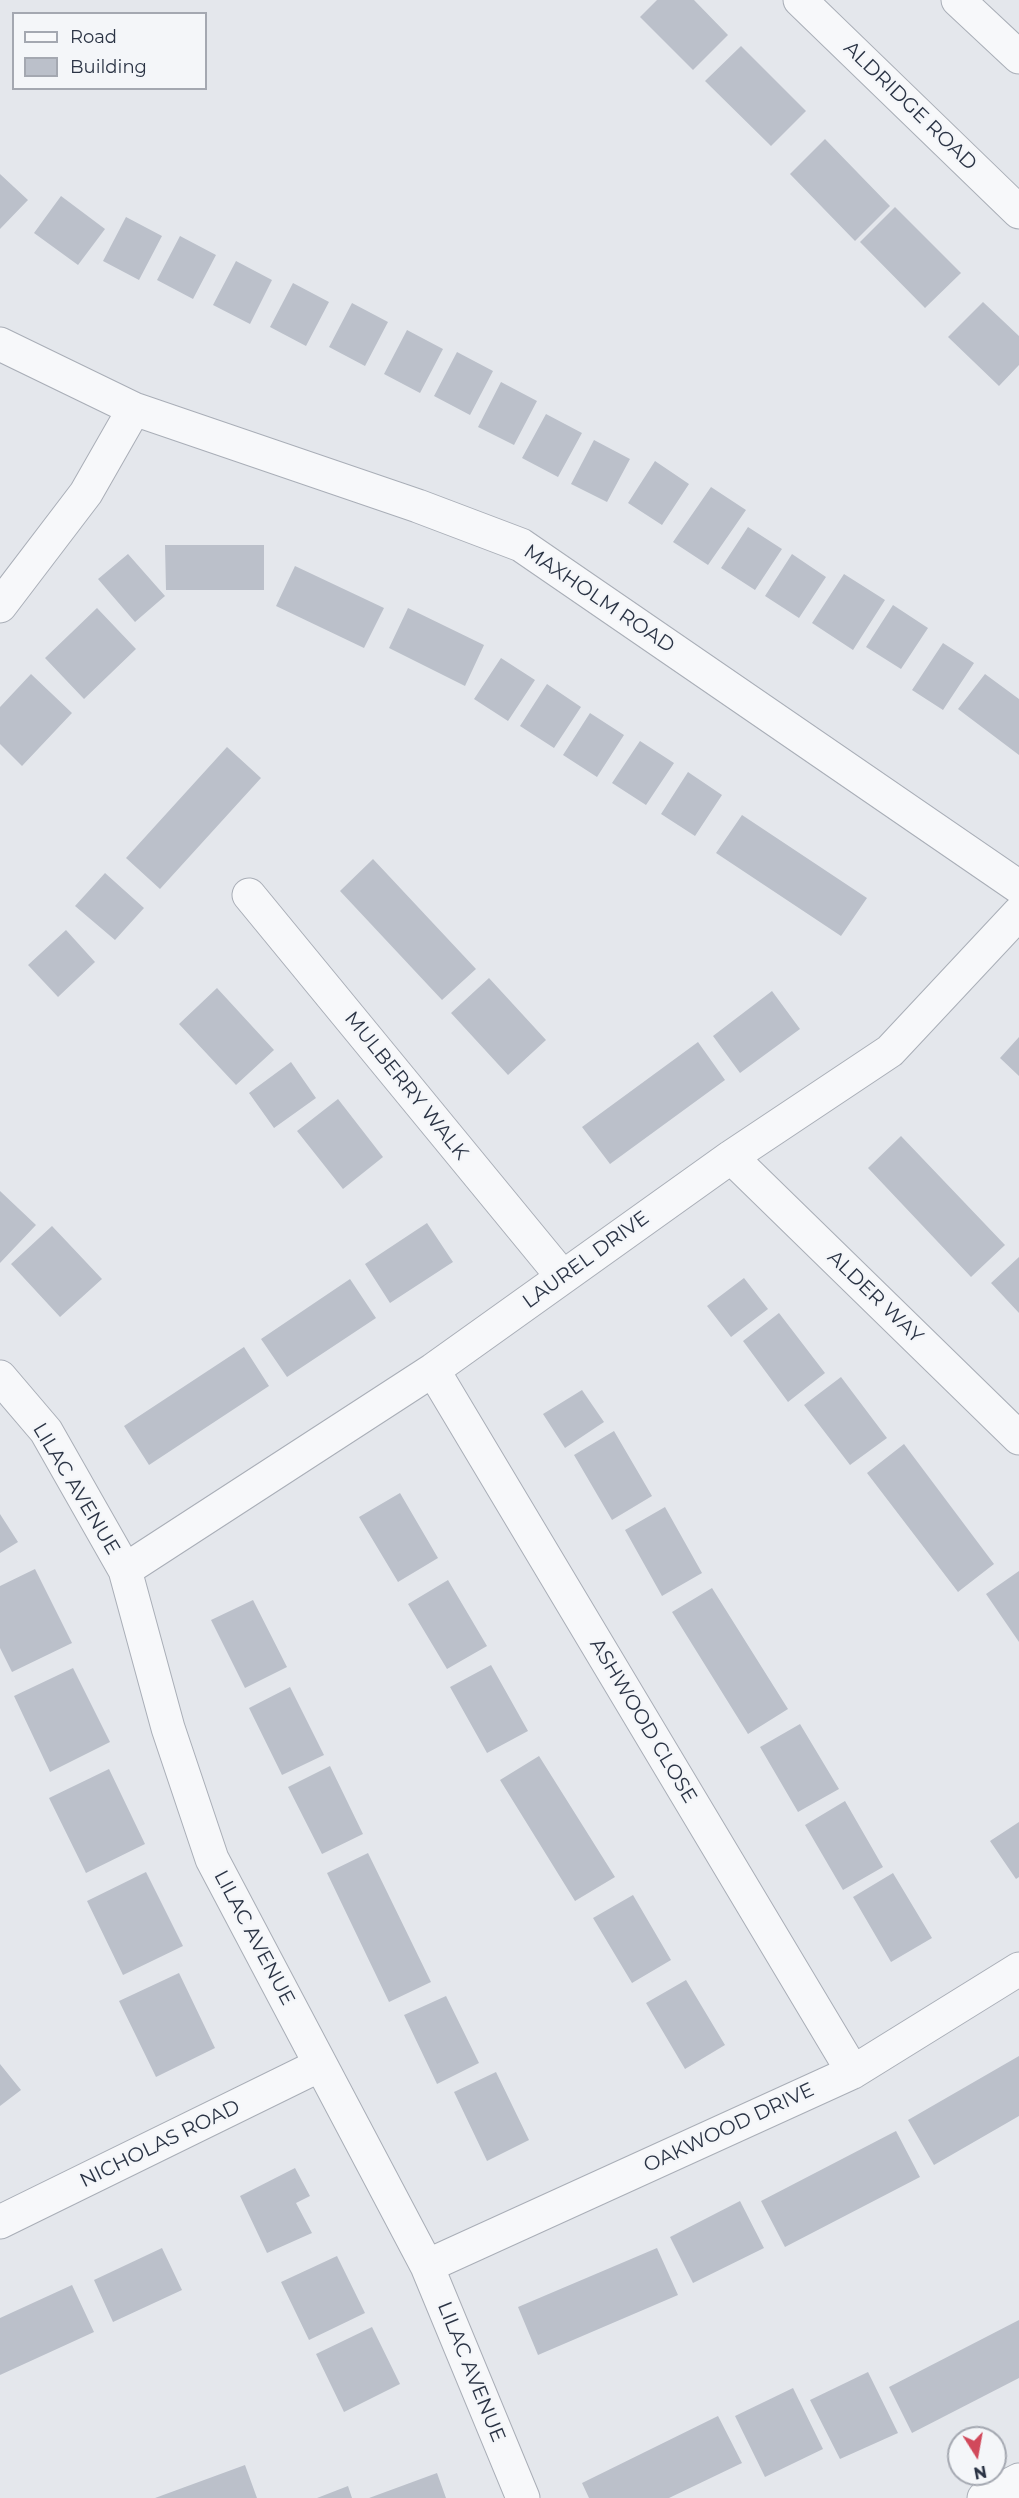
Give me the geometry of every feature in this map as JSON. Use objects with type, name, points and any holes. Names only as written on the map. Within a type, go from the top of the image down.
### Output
[{"type":"street","name":"ALDRIDGE ROAD","points":[[800,0],[1019,212]]},
{"type":"street","points":[[958,0],[1019,57]]},
{"type":"street","name":"MAXHOLM ROAD","points":[[0,344],[134,409],[418,506],[521,545],[1019,887]]},
{"type":"street","points":[[0,606],[86,493],[134,409]]},
{"type":"street","name":"MULBERRY WALK","points":[[249,895],[562,1276]]},
{"type":"street","name":"LAUREL DRIVE","points":[[125,1570],[434,1370],[731,1157],[890,1051],[1019,914]]},
{"type":"street","name":"ALDER WAY","points":[[731,1157],[1019,1438]]},
{"type":"street","name":"ASHWOOD CLOSE","points":[[434,1370],[853,2072]]},
{"type":"street","name":"LILAC AVENUE","points":[[0,1377],[46,1431],[125,1570],[168,1728],[212,1859],[427,2266],[523,2498]]},
{"type":"street","name":"OAKWOOD DRIVE","points":[[427,2266],[853,2072],[1019,1969]]},
{"type":"street","name":"NICHOLAS ROAD","points":[[0,2223],[320,2065]]},
{"type":"street","points":[[984,2498],[1019,2480]]},
{"type":"building","points":[[657,0],[694,0],[728,35],[693,70],[640,17]]},
{"type":"building","points":[[741,46],[806,111],[771,146],[705,81]]},
{"type":"building","points":[[825,139],[890,206],[855,241],[790,174]]},
{"type":"building","points":[[0,174],[28,200],[0,229]]},
{"type":"building","points":[[61,196],[105,229],[78,265],[34,233]]},
{"type":"building","points":[[895,207],[961,273],[925,308],[860,242]]},
{"type":"building","points":[[126,217],[162,236],[139,280],[103,261]]},
{"type":"building","points":[[180,236],[216,255],[193,299],[157,280]]},
{"type":"building","points":[[236,261],[272,280],[250,324],[213,305]]},
{"type":"building","points":[[293,283],[329,302],[306,346],[270,327]]},
{"type":"building","points":[[983,302],[1019,336],[1019,365],[999,386],[948,337]]},
{"type":"building","points":[[352,303],[388,322],[365,366],[329,347]]},
{"type":"building","points":[[407,330],[443,349],[420,393],[384,374]]},
{"type":"building","points":[[457,352],[493,371],[470,415],[434,396]]},
{"type":"building","points":[[501,382],[537,401],[514,445],[478,427]]},
{"type":"building","points":[[546,414],[582,433],[558,477],[522,458]]},
{"type":"building","points":[[594,440],[630,459],[607,502],[571,484]]},
{"type":"building","points":[[655,461],[689,484],[662,525],[628,503]]},
{"type":"building","points":[[711,487],[746,510],[708,565],[673,542]]},
{"type":"building","points":[[748,527],[782,549],[755,590],[721,568]]},
{"type":"building","points":[[165,545],[264,545],[264,590],[166,590]]},
{"type":"building","points":[[128,554],[165,596],[135,622],[98,579]]},
{"type":"building","points":[[792,554],[826,577],[799,618],[765,596]]},
{"type":"building","points":[[295,566],[384,608],[364,648],[276,606]]},
{"type":"building","points":[[844,574],[885,600],[853,650],[812,623]]},
{"type":"building","points":[[893,605],[928,628],[901,669],[866,647]]},
{"type":"building","points":[[97,608],[136,649],[84,699],[45,658]]},
{"type":"building","points":[[408,608],[484,645],[465,686],[389,648]]},
{"type":"building","points":[[943,643],[974,663],[943,710],[912,690]]},
{"type":"building","points":[[501,658],[535,680],[508,721],[474,699]]},
{"type":"building","points":[[31,674],[72,713],[22,766],[0,744],[0,707]]},
{"type":"building","points":[[985,674],[1019,699],[1019,755],[958,709]]},
{"type":"building","points":[[547,684],[581,707],[554,748],[520,726]]},
{"type":"building","points":[[590,713],[624,735],[597,777],[563,755]]},
{"type":"building","points":[[640,741],[674,763],[646,805],[612,783]]},
{"type":"building","points":[[227,747],[261,778],[160,889],[126,858]]},
{"type":"building","points":[[688,772],[722,795],[695,836],[661,814]]},
{"type":"building","points":[[742,815],[867,898],[841,936],[716,853]]},
{"type":"building","points":[[373,859],[476,969],[442,1000],[340,891]]},
{"type":"building","points":[[105,873],[144,908],[115,940],[75,906]]},
{"type":"building","points":[[66,930],[95,962],[58,997],[28,965]]},
{"type":"building","points":[[489,978],[546,1040],[508,1075],[451,1013]]},
{"type":"building","points":[[217,988],[274,1050],[236,1085],[179,1024]]},
{"type":"building","points":[[772,991],[800,1029],[740,1073],[713,1036]]},
{"type":"building","points":[[1019,1037],[1019,1076],[1000,1058]]},
{"type":"building","points":[[698,1042],[725,1080],[610,1164],[582,1127]]},
{"type":"building","points":[[291,1062],[316,1098],[274,1128],[249,1093]]},
{"type":"building","points":[[338,1099],[383,1157],[343,1189],[297,1131]]},
{"type":"building","points":[[901,1136],[1005,1245],[971,1277],[868,1168]]},
{"type":"building","points":[[0,1191],[36,1225],[0,1263]]},
{"type":"building","points":[[427,1223],[453,1262],[390,1303],[365,1264]]},
{"type":"building","points":[[52,1226],[102,1279],[60,1317],[11,1264]]},
{"type":"building","points":[[1019,1257],[1019,1313],[991,1283]]},
{"type":"building","points":[[744,1278],[768,1309],[731,1337],[707,1306]]},
{"type":"building","points":[[350,1279],[376,1318],[287,1377],[261,1339]]},
{"type":"building","points":[[779,1313],[825,1373],[788,1402],[743,1341]]},
{"type":"building","points":[[244,1347],[269,1386],[149,1465],[124,1426]]},
{"type":"building","points":[[841,1377],[887,1438],[850,1465],[804,1405]]},
{"type":"building","points":[[582,1390],[604,1422],[565,1448],[543,1414]]},
{"type":"building","points":[[614,1431],[652,1496],[612,1520],[574,1455]]},
{"type":"building","points":[[904,1444],[994,1564],[958,1592],[867,1473]]},
{"type":"building","points":[[400,1493],[438,1558],[398,1582],[359,1517]]},
{"type":"building","points":[[665,1507],[702,1573],[662,1596],[625,1530]]},
{"type":"building","points":[[0,1514],[18,1542],[0,1553]]},
{"type":"building","points":[[35,1569],[72,1643],[12,1672],[0,1648],[0,1586]]},
{"type":"building","points":[[1019,1571],[1019,1642],[986,1594]]},
{"type":"building","points":[[448,1580],[487,1646],[447,1669],[408,1604]]},
{"type":"building","points":[[712,1588],[788,1709],[748,1734],[672,1612]]},
{"type":"building","points":[[253,1600],[287,1667],[245,1688],[211,1620]]},
{"type":"building","points":[[491,1665],[528,1731],[487,1753],[450,1687]]},
{"type":"building","points":[[73,1668],[110,1742],[50,1772],[14,1696]]},
{"type":"building","points":[[290,1687],[324,1755],[282,1775],[249,1708]]},
{"type":"building","points":[[800,1724],[839,1789],[798,1812],[760,1747]]},
{"type":"building","points":[[539,1756],[615,1877],[575,1901],[500,1780]]},
{"type":"building","points":[[330,1766],[363,1834],[322,1854],[288,1787]]},
{"type":"building","points":[[109,1769],[145,1844],[86,1873],[49,1798]]},
{"type":"building","points":[[845,1801],[883,1867],[843,1890],[805,1825]]},
{"type":"building","points":[[1019,1822],[1019,1877],[1016,1879],[990,1841]]},
{"type":"building","points":[[368,1853],[431,1982],[389,2002],[327,1873]]},
{"type":"building","points":[[146,1872],[183,1946],[123,1975],[87,1901]]},
{"type":"building","points":[[893,1873],[932,1938],[891,1962],[853,1897]]},
{"type":"building","points":[[633,1895],[671,1960],[632,1983],[593,1918]]},
{"type":"building","points":[[179,1973],[215,2048],[156,2077],[119,2001]]},
{"type":"building","points":[[686,1980],[725,2045],[685,2069],[646,2003]]},
{"type":"building","points":[[446,1996],[479,2063],[437,2084],[404,2015]]},
{"type":"building","points":[[1019,2056],[1019,2116],[934,2165],[908,2120]]},
{"type":"building","points":[[0,2064],[21,2090],[0,2106]]},
{"type":"building","points":[[496,2072],[529,2140],[487,2161],[454,2092]]},
{"type":"building","points":[[896,2131],[920,2177],[785,2247],[761,2201]]},
{"type":"building","points":[[295,2168],[310,2196],[296,2203],[312,2233],[267,2253],[240,2196]]},
{"type":"building","points":[[740,2201],[764,2248],[693,2283],[670,2237]]},
{"type":"building","points":[[162,2248],[182,2290],[113,2322],[94,2280]]},
{"type":"building","points":[[657,2248],[678,2295],[538,2355],[518,2307]]},
{"type":"building","points":[[337,2256],[365,2313],[309,2340],[281,2282]]},
{"type":"building","points":[[72,2285],[94,2332],[0,2375],[0,2318]]},
{"type":"building","points":[[1019,2320],[1019,2378],[912,2433],[889,2387]]},
{"type":"building","points":[[372,2327],[400,2384],[344,2412],[316,2354]]},
{"type":"building","points":[[868,2372],[898,2433],[840,2459],[810,2400]]},
{"type":"building","points":[[793,2388],[823,2449],[765,2477],[735,2416]]},
{"type":"building","points":[[718,2416],[742,2463],[669,2498],[589,2498],[582,2483]]},
{"type":"building","points":[[245,2465],[257,2498],[155,2498]]},
{"type":"building","points":[[437,2473],[446,2498],[369,2498]]},
{"type":"building","points":[[348,2486],[352,2498],[317,2498]]}]
